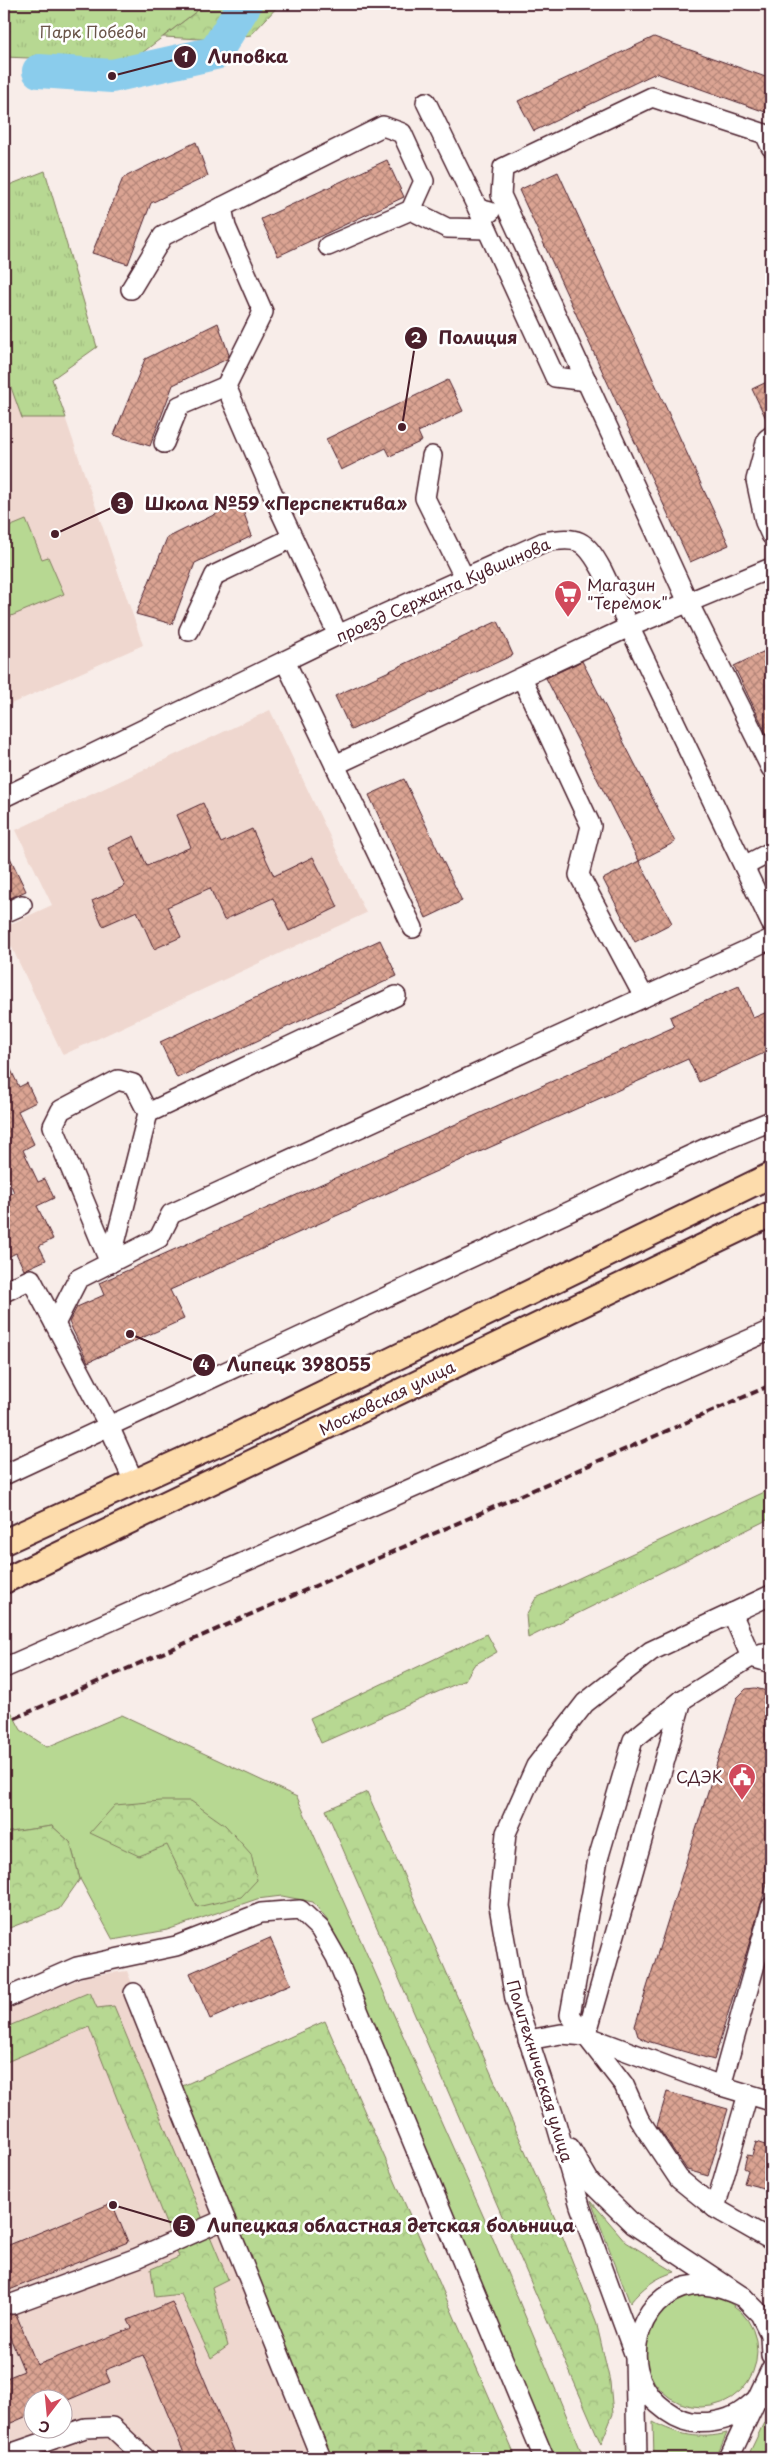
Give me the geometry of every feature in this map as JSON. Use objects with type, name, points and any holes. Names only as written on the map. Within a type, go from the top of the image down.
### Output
[{"type":"main road","name":"Московская улица","points":[[4,1542],[229,1440],[771,1175]]},
{"type":"main road","name":"Московская улица","points":[[4,1582],[771,1214]]},
{"type":"street","points":[[771,147],[765,134],[652,97],[504,168],[501,195],[688,602],[771,768]]},
{"type":"street","points":[[426,102],[478,209],[555,377],[587,381]]},
{"type":"street","points":[[131,289],[163,236],[383,126],[402,133],[424,181],[411,210],[328,246]]},
{"type":"street","points":[[164,443],[180,406],[226,386],[263,312],[226,227],[222,207]]},
{"type":"street","points":[[478,209],[511,216]]},
{"type":"street","points":[[411,210],[447,228],[487,229]]},
{"type":"street","points":[[226,386],[292,538],[338,635]]},
{"type":"street","points":[[771,436],[767,439],[756,480],[764,522],[771,535]]},
{"type":"street","points":[[432,456],[425,498],[465,579]]},
{"type":"street","points":[[189,630],[215,575],[292,538]]},
{"type":"street","name":"проезд Сержанта Кувшинова","points":[[4,797],[338,635],[544,542],[570,538],[591,550],[771,922]]},
{"type":"street","points":[[335,765],[629,627],[771,568]]},
{"type":"street","points":[[285,661],[413,928]]},
{"type":"street","points":[[522,678],[591,826],[579,874],[644,997]]},
{"type":"street","points":[[744,866],[771,852]]},
{"type":"street","points":[[4,913],[22,904]]},
{"type":"street","points":[[55,1324],[78,1280],[159,1238],[171,1214],[771,939]]},
{"type":"street","points":[[148,1113],[396,996]]},
{"type":"street","points":[[118,1080],[133,1084],[148,1113],[110,1263],[53,1126],[61,1110],[118,1080]]},
{"type":"street","points":[[4,1474],[706,1148],[771,1121]]},
{"type":"street","points":[[4,1292],[30,1278],[109,1426],[134,1482]]},
{"type":"street","points":[[4,1668],[771,1330]]},
{"type":"street","name":"Политехническая улица","points":[[637,2458],[635,2356],[580,2206],[556,2123],[514,1999],[499,1906],[506,1833],[536,1766],[585,1703],[651,1651],[771,1595]]},
{"type":"street","points":[[732,1614],[751,1657],[771,1663]]},
{"type":"street","points":[[771,1650],[751,1657],[682,1700],[633,1740],[598,1858],[570,2015],[624,2085],[639,2119],[679,2179],[715,2208],[771,2240]]},
{"type":"street","points":[[586,2036],[682,1700]]},
{"type":"street","points":[[721,2086],[771,1907]]},
{"type":"street","points":[[4,1998],[77,1967],[176,1946],[261,1913],[300,1910],[320,1929],[336,1957],[544,2458]]},
{"type":"street","points":[[134,1993],[320,2458]]},
{"type":"street","points":[[528,2040],[561,2034],[586,2036],[721,2086],[771,2101]]},
{"type":"street","points":[[715,2208],[748,2094]]},
{"type":"street","points":[[556,2123],[590,2182],[633,2224],[743,2297],[760,2314],[771,2336],[771,2355]]},
{"type":"street","points":[[12,2304],[137,2258],[225,2219]]},
{"type":"street","points":[[743,2297],[723,2288],[702,2285],[681,2289],[662,2300],[647,2315],[638,2335],[635,2356],[639,2377],[649,2396],[668,2412],[691,2422],[716,2422],[739,2414],[765,2396]]},
{"type":"street","points":[[729,2458],[765,2396],[771,2369]]},
{"type":"street","points":[[4,2456],[85,2428],[112,2427],[145,2458]]},
{"type":"shaded area","points":[[45,171],[97,347],[52,379],[143,645],[4,707],[4,187]]},
{"type":"shaded area","points":[[270,710],[366,913],[63,1055],[4,931],[4,927],[52,905],[16,830]]},
{"type":"shaded area","points":[[127,1971],[323,2458],[4,2458],[4,2011],[86,1976]]},
{"type":"green space","name":"Парк Победы","points":[[4,4],[206,4],[130,62],[4,57]]},
{"type":"green space","points":[[206,4],[280,4],[251,35],[220,40],[163,37]]},
{"type":"green space","points":[[45,171],[97,347],[52,379],[66,418],[22,418],[4,368],[4,187]]},
{"type":"green space","points":[[26,520],[42,559],[48,557],[64,594],[4,619],[4,529]]},
{"type":"green space","points":[[771,1489],[771,1518],[528,1638],[526,1615],[536,1598]]},
{"type":"green space","points":[[487,1634],[497,1652],[474,1665],[465,1680],[321,1743],[310,1718]]},
{"type":"green space","points":[[4,1698],[21,1730],[47,1747],[122,1715],[297,1797],[489,2229],[584,2458],[555,2458],[327,1920],[313,1902],[282,1896],[257,1899],[167,1930],[113,1940],[80,1879],[70,1842],[52,1826],[4,1833]]},
{"type":"green space","points":[[367,1792],[560,2230],[596,2321],[610,2382],[613,2414],[601,2444],[326,1810]]},
{"type":"green space","points":[[161,1801],[191,1801],[225,1825],[251,1854],[257,1880],[241,1897],[197,1907],[167,1845],[139,1856],[90,1833],[115,1805]]},
{"type":"green space","points":[[52,1826],[70,1842],[80,1879],[59,1909],[4,1930],[4,1833]]},
{"type":"green space","points":[[90,1992],[97,2008],[114,2006],[228,2279],[212,2287],[228,2346],[211,2358],[181,2294],[155,2297],[151,2269],[179,2257],[89,2027],[4,2063],[4,2028]]},
{"type":"green space","points":[[325,2021],[516,2458],[332,2458],[178,2088]]},
{"type":"green space","points":[[591,2201],[626,2242],[675,2272],[650,2284],[630,2303]]},
{"type":"green space","points":[[701,2295],[712,2296],[722,2300],[740,2312],[752,2330],[756,2340],[756,2362],[752,2372],[740,2390],[722,2402],[712,2406],[701,2407],[690,2406],[680,2402],[662,2390],[650,2372],[646,2362],[645,2351],[646,2340],[650,2330],[662,2312],[680,2300],[690,2296]]},
{"type":"green space","points":[[771,2410],[771,2458],[747,2458],[769,2412]]},
{"type":"green space","points":[[653,2422],[689,2435],[708,2436],[727,2433],[716,2458],[654,2458]]},
{"type":"building","points":[[654,37],[771,79],[771,114],[656,73],[534,131],[518,101]]},
{"type":"building","points":[[196,142],[208,176],[151,203],[128,264],[92,253],[123,178]]},
{"type":"building","points":[[387,160],[404,197],[278,256],[261,219]]},
{"type":"building","points":[[558,172],[729,545],[690,562],[519,190]]},
{"type":"building","points":[[218,323],[229,355],[227,359],[173,385],[150,446],[114,435],[145,359]]},
{"type":"building","points":[[448,380],[463,411],[418,432],[422,441],[390,456],[386,448],[341,470],[326,439]]},
{"type":"building","points":[[771,380],[771,425],[769,425],[752,389]]},
{"type":"building","points":[[240,502],[252,536],[195,563],[172,624],[136,614],[167,538]]},
{"type":"building","points":[[498,621],[513,655],[351,730],[335,696]]},
{"type":"building","points":[[771,648],[771,743],[734,666]]},
{"type":"building","points":[[582,661],[675,842],[639,861],[546,678]]},
{"type":"building","points":[[404,779],[462,901],[426,918],[369,795]]},
{"type":"building","points":[[203,803],[221,843],[252,829],[274,876],[313,857],[338,907],[289,931],[273,898],[224,920],[210,888],[167,907],[181,937],[154,949],[137,911],[103,926],[92,901],[125,886],[108,848],[134,836],[147,866],[191,847],[177,815]]},
{"type":"building","points":[[4,845],[26,891],[4,901]]},
{"type":"building","points":[[639,861],[672,923],[635,942],[603,879]]},
{"type":"building","points":[[380,940],[397,976],[177,1078],[160,1042]]},
{"type":"building","points":[[739,986],[753,1018],[767,1012],[771,1020],[771,1050],[699,1082],[688,1059],[170,1290],[184,1319],[88,1362],[69,1322],[77,1307],[104,1295],[99,1283],[674,1027],[670,1017]]},
{"type":"building","points":[[4,1055],[19,1087],[27,1083],[36,1102],[18,1111],[34,1144],[23,1150],[38,1182],[45,1179],[54,1198],[37,1206],[53,1239],[39,1246],[46,1260],[24,1270],[16,1253],[8,1257],[4,1247],[4,1197],[14,1192],[4,1171]]},
{"type":"building","points":[[755,1688],[771,1692],[771,1871],[714,2060],[647,2041],[638,2036],[635,2026],[737,1698],[746,1689]]},
{"type":"building","points":[[270,1938],[291,1984],[210,2019],[190,1973]]},
{"type":"building","points":[[667,2092],[728,2109],[708,2176],[687,2170],[657,2126]]},
{"type":"building","points":[[756,2142],[771,2147],[771,2190],[744,2183],[748,2170],[744,2168],[747,2155],[752,2156]]},
{"type":"building","points":[[112,2203],[128,2242],[7,2291],[8,2294],[4,2296],[4,2247]]},
{"type":"building","points":[[172,2302],[237,2458],[186,2458],[143,2355],[105,2370],[110,2382],[72,2398],[72,2390],[22,2390],[22,2418],[4,2426],[4,2379],[24,2371],[4,2323],[4,2311],[10,2315],[16,2314],[37,2365],[132,2328],[128,2320]]},
{"type":"waterway","points":[[39,71],[112,76],[215,53],[245,4]]},
{"type":"railway","points":[[4,1723],[771,1385]]},
{"type":"place","name":"Липовка","points":[[112,76]]},
{"type":"place","name":"Полиция","points":[[402,427]]},
{"type":"place","name":"Школа №59 «Перспектива»","points":[[55,534]]},
{"type":"place","name":"Магазин \"Теремок\"","points":[[568,618]]},
{"type":"place","name":"Липецк 398055","points":[[130,1334]]},
{"type":"place","name":"СДЭК","points":[[742,1801]]},
{"type":"place","name":"Липецкая областная детская больница","points":[[113,2205]]}]
